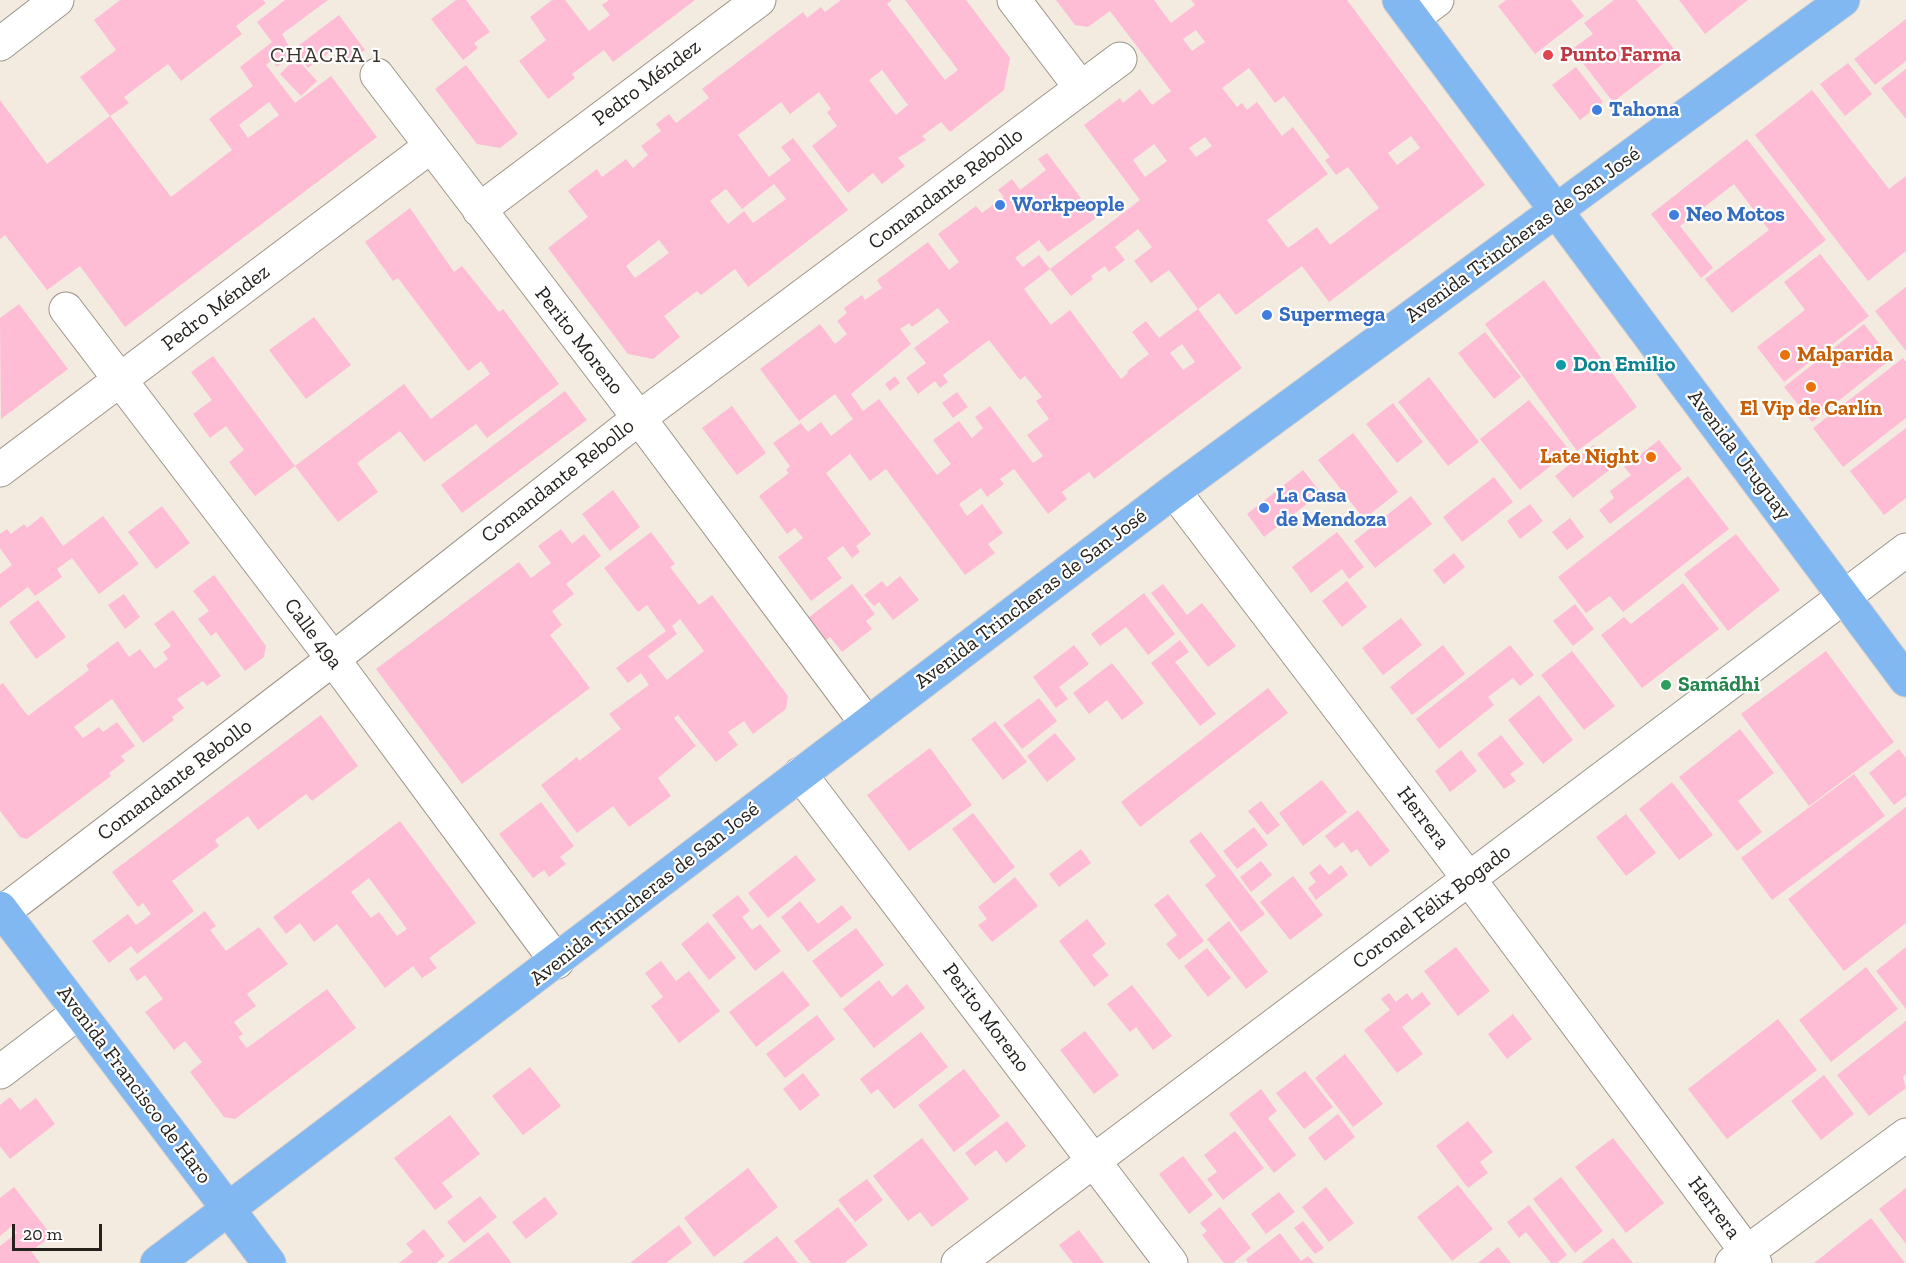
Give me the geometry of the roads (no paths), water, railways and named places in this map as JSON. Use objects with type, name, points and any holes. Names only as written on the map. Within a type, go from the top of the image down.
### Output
[{"type":"main road","name":"Avenida Trincheras de San José","points":[[157,1263],[557,962],[1174,491],[1837,2]]},
{"type":"main road","name":"Avenida Uruguay","points":[[1416,6],[1555,211],[1906,680]]},
{"type":"main road","name":"Avenida Francisco de Haro","points":[[1,910],[269,1263]]},
{"type":"street","points":[[0,44],[57,0]]},
{"type":"street","points":[[1014,0],[1081,88]]},
{"type":"street","name":"Pedro Méndez","points":[[479,210],[747,3]]},
{"type":"street","name":"Comandante Rebollo","points":[[1,910],[333,659],[639,418],[1120,59]]},
{"type":"street","name":"Perito Moreno","points":[[377,75],[639,418],[867,724]]},
{"type":"street","name":"Pedro Méndez","points":[[0,470],[431,146]]},
{"type":"street","name":"Calle 49a","points":[[66,309],[122,379],[333,659],[557,962]]},
{"type":"street","name":"Herrera","points":[[1174,491],[1469,879],[1744,1259]]},
{"type":"street","name":"Coronel Félix Bogado","points":[[958,1263],[1906,550]]},
{"type":"street","name":"Perito Moreno","points":[[801,774],[1171,1263]]},
{"type":"street","points":[[0,1072],[79,1012]]},
{"type":"street","points":[[1744,1259],[1906,1135]]},
{"type":"place","name":"Punto Farma","points":[[1548,55]]},
{"type":"place","name":"Tahona","points":[[1597,110]]},
{"type":"place","name":"Workpeople","points":[[1000,205]]},
{"type":"place","name":"Neo Motos","points":[[1674,215]]},
{"type":"place","name":"Supermega","points":[[1267,315]]},
{"type":"place","name":"Malparida","points":[[1785,355]]},
{"type":"place","name":"Don Emilio","points":[[1561,365]]},
{"type":"place","name":"El Vip de Carlín","points":[[1811,387]]},
{"type":"place","name":"Late Night","points":[[1651,457]]},
{"type":"place","name":"La Casa de Mendoza","points":[[1264,508]]},
{"type":"place","name":"Samãdhi","points":[[1666,685]]},
{"type":"district","name":"CHACRA 1","points":[[326,56]]}]
